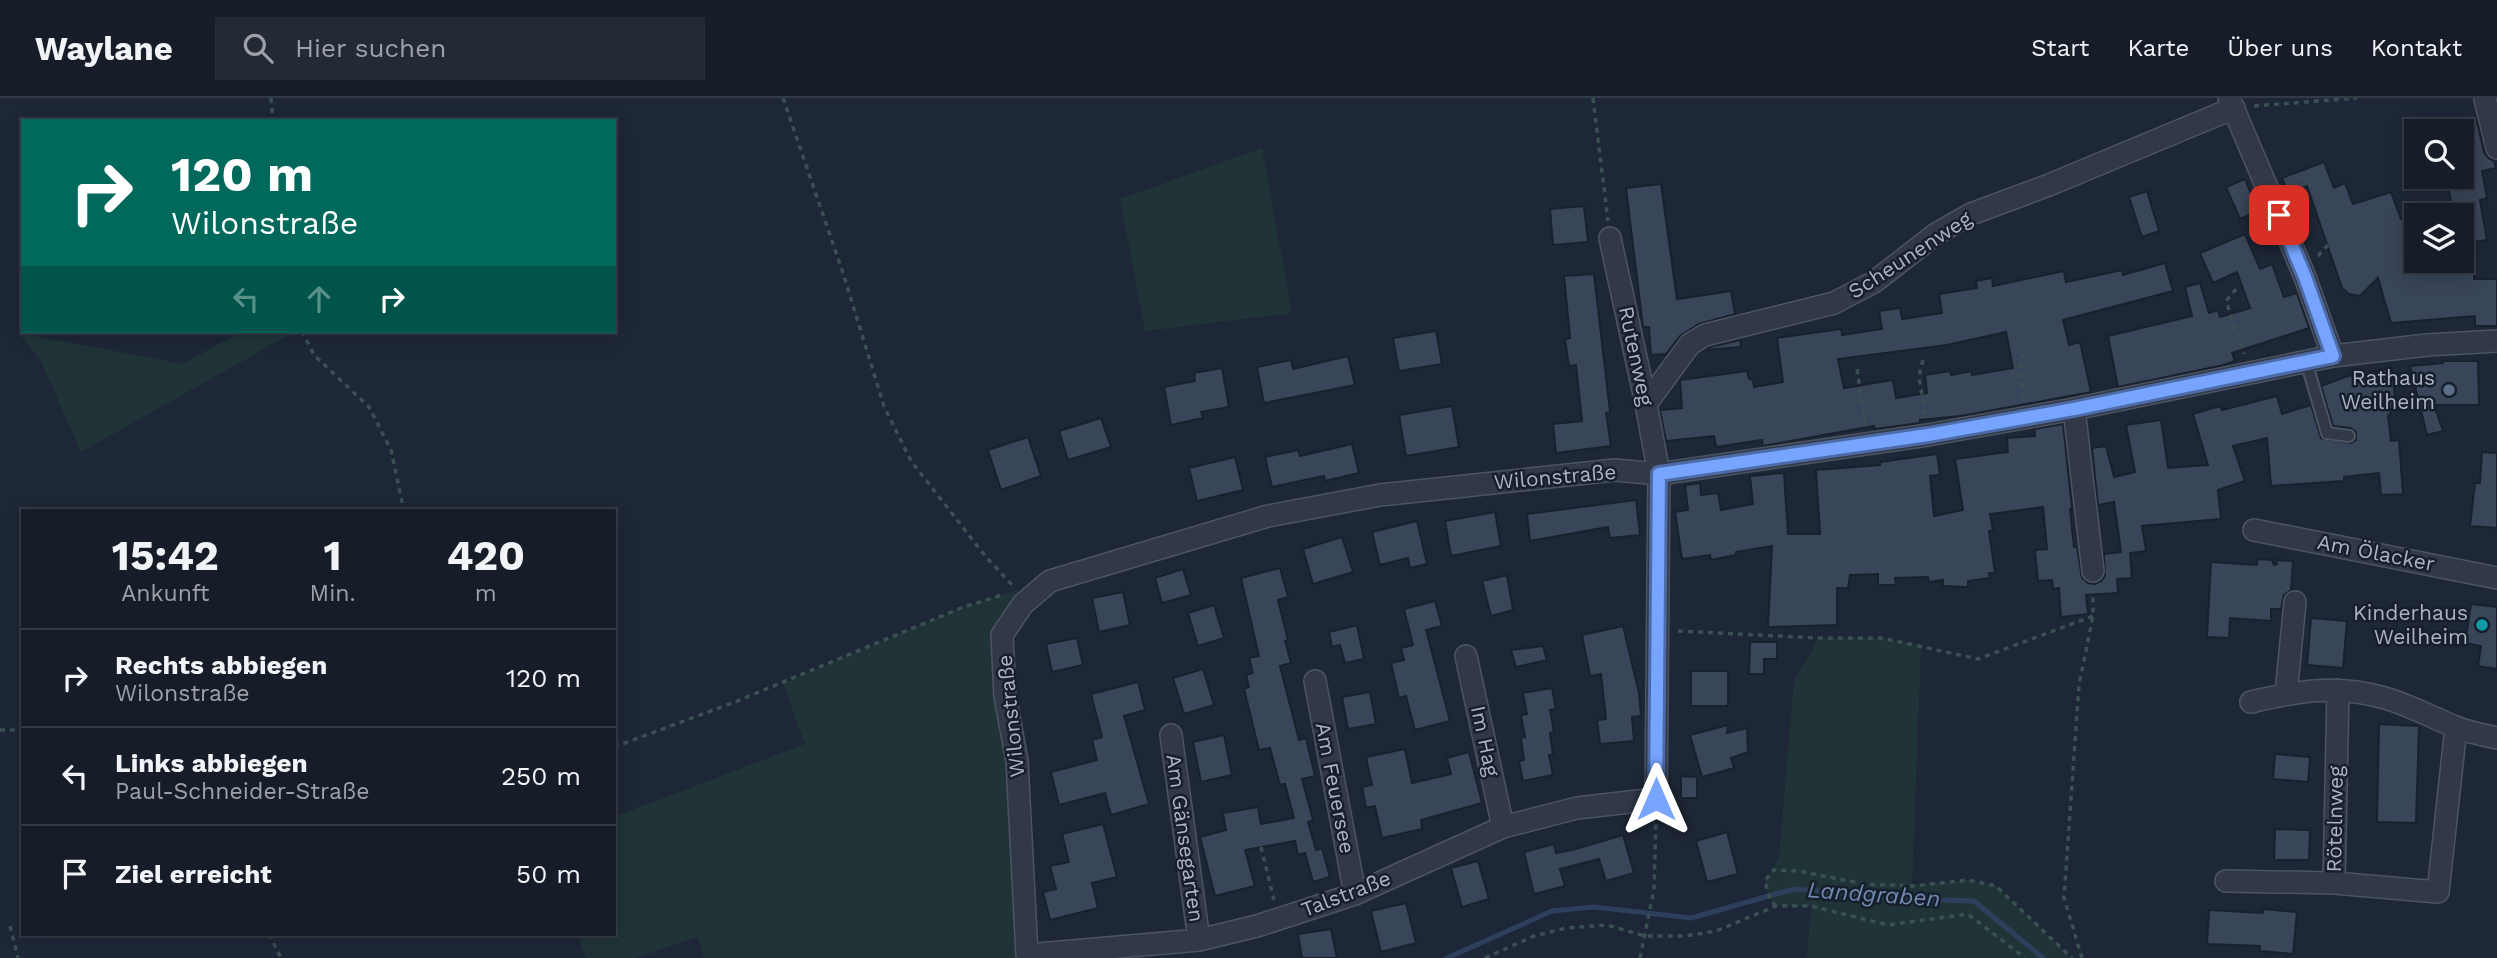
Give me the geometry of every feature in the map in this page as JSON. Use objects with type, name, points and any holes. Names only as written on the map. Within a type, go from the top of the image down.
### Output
[{"type":"street","points":[[2485,99],[2497,148]]},
{"type":"street","points":[[2231,103],[2305,277],[2333,356]]},
{"type":"street","name":"Scheunenweg","points":[[1646,404],[1690,344],[1704,335],[1834,303],[1874,282],[1936,234],[1971,214],[2049,185],[2231,103]]},
{"type":"street","name":"Rutenweg","points":[[1610,238],[1659,474],[1656,799]]},
{"type":"street","name":"Wilonstraße","points":[[1026,956],[1017,761],[1005,696],[1002,635],[1023,604],[1050,581],[1268,516],[1380,495],[1615,470],[1659,474],[1928,435],[2074,409],[2333,356],[2427,345],[2497,341]]},
{"type":"street","points":[[2074,409],[2093,571]]},
{"type":"street","name":"Am Ölacker","points":[[2254,530],[2497,578]]},
{"type":"street","points":[[2286,694],[2295,601]]},
{"type":"street","name":"Im Hag","points":[[1466,656],[1503,827]]},
{"type":"street","name":"Am Feuersee","points":[[1315,681],[1355,894]]},
{"type":"street","points":[[2251,702],[2301,690],[2338,690],[2384,697],[2456,727],[2497,738]]},
{"type":"street","name":"Rötelnweg","points":[[2226,881],[2334,883],[2338,690]]},
{"type":"street","points":[[2334,883],[2438,892],[2456,727]]},
{"type":"street","name":"Am Gänsegarten","points":[[1171,735],[1199,940]]},
{"type":"street","name":"Talstraße","points":[[1026,956],[1199,940],[1279,919],[1355,894],[1503,827],[1577,808],[1656,799]]},
{"type":"lane","points":[[2306,362],[2327,433],[2349,436]]},
{"type":"path","points":[[271,98],[273,119]]},
{"type":"path","points":[[616,746],[735,702],[961,608],[1017,590],[986,557],[911,461],[884,406],[834,245],[783,98]]},
{"type":"path","points":[[1593,98],[1610,238]]},
{"type":"path","points":[[2231,103],[2357,98]]},
{"type":"path","points":[[2236,289],[2227,301],[2250,373]]},
{"type":"path","points":[[303,333],[314,355],[369,407],[391,450],[404,509]]},
{"type":"path","points":[[2023,418],[2021,362],[2025,348]]},
{"type":"path","points":[[1923,360],[1919,376],[1928,435]]},
{"type":"path","points":[[1857,369],[1868,444]]},
{"type":"path","points":[[2082,958],[2064,898],[2079,685],[2093,616],[2093,571]]},
{"type":"path","points":[[1657,630],[1819,638],[1882,638],[1978,659],[2093,616]]},
{"type":"path","points":[[0,730],[21,730]]},
{"type":"path","points":[[1640,958],[1654,889],[1656,799]]},
{"type":"path","points":[[1261,847],[1279,919]]},
{"type":"path","points":[[1776,906],[1770,900],[1765,881],[1773,870],[1798,871],[1865,884],[1912,886],[1968,880],[1996,886],[2073,958]]},
{"type":"path","points":[[1485,958],[1534,936],[1566,928],[1607,925],[1645,936],[1685,936],[1716,931],[1776,906],[1811,906],[1888,925],[1968,914],[2025,958]]},
{"type":"path","points":[[10,926],[18,958]]},
{"type":"path","points":[[270,936],[281,958]]},
{"type":"green space","points":[[1262,148],[1292,313],[1145,331],[1120,199]]},
{"type":"green space","points":[[19,333],[183,364],[238,333],[292,333],[81,452],[41,361]]},
{"type":"green space","points":[[1017,590],[1023,604],[1002,636],[1024,958],[704,958],[698,937],[636,958],[586,958],[577,936],[616,936],[616,816],[805,744],[783,683],[961,608]]},
{"type":"green space","points":[[1819,638],[1882,638],[1921,646],[1912,885],[1968,880],[1996,886],[2072,958],[1807,958],[1811,906],[1776,906],[1770,900],[1765,881],[1779,858],[1794,681]]},
{"type":"building","points":[[2476,117],[2484,152],[2494,161],[2496,168],[2482,171],[2487,198],[2480,200],[2487,240],[2474,242],[2474,203],[2451,203],[2449,189],[2474,189],[2474,119],[2467,119]]},
{"type":"building","points":[[2324,162],[2334,188],[2345,183],[2353,204],[2391,192],[2401,219],[2404,218],[2404,273],[2474,273],[2474,279],[2497,279],[2497,326],[2475,326],[2475,316],[2391,323],[2378,278],[2360,296],[2349,294],[2342,288],[2307,186],[2288,193],[2282,178]]},
{"type":"building","points":[[2245,179],[2258,211],[2240,219],[2226,187]]},
{"type":"building","points":[[1661,184],[1677,299],[1731,291],[1735,314],[1699,324],[1680,336],[1666,354],[1651,355],[1649,327],[1643,327],[1626,188]]},
{"type":"building","points":[[2147,191],[2159,231],[2142,237],[2129,197]]},
{"type":"building","points":[[1584,206],[1588,242],[1553,245],[1550,209]]},
{"type":"building","points":[[2245,234],[2260,269],[2272,264],[2284,297],[2297,293],[2309,328],[2232,353],[2235,361],[2224,365],[2118,387],[2108,336],[2192,316],[2185,287],[2200,283],[2209,313],[2218,310],[2220,317],[2250,308],[2237,272],[2213,283],[2200,253]]},
{"type":"building","points":[[2165,263],[2173,291],[2063,320],[2069,345],[2080,342],[2091,392],[1961,416],[1920,420],[1920,423],[1875,429],[1874,426],[1763,446],[1762,440],[1716,447],[1714,436],[1666,441],[1660,410],[1682,408],[1680,380],[1747,371],[1754,387],[1783,382],[1777,338],[1841,329],[1842,335],[1882,329],[1879,311],[1900,308],[1902,319],[1942,313],[1939,294],[1977,288],[1976,281],[1992,278],[1993,286],[2064,271],[2066,282],[2122,270],[2123,275]],"holes":[[[2006,332],[2013,368],[1972,375],[1971,371],[1951,375],[1950,371],[1925,375],[1927,393],[1896,398],[1893,380],[1844,388],[1838,359],[1947,345]]]},
{"type":"building","points":[[1594,274],[1610,412],[1606,413],[1611,446],[1556,453],[1553,424],[1582,421],[1576,365],[1569,366],[1565,339],[1570,338],[1564,276]]},
{"type":"building","points":[[1436,331],[1442,364],[1399,371],[1393,338]]},
{"type":"building","points":[[1740,340],[1741,347],[1705,350],[1710,347]]},
{"type":"building","points":[[1348,356],[1355,385],[1264,403],[1257,367],[1291,360],[1293,369]]},
{"type":"building","points":[[2443,361],[2478,361],[2479,405],[2434,405],[2443,431],[2427,435],[2410,366]]},
{"type":"building","points":[[1222,368],[1229,407],[1201,412],[1203,418],[1171,425],[1164,387],[1195,381],[1194,373]]},
{"type":"building","points":[[2392,368],[2396,409],[2390,409],[2391,414],[2388,415],[2391,441],[2399,440],[2403,494],[2381,495],[2379,473],[2344,477],[2344,481],[2271,486],[2267,438],[2233,446],[2245,481],[2218,490],[2221,519],[2142,526],[2146,551],[2130,553],[2132,578],[2117,579],[2118,593],[2086,595],[2088,614],[2061,617],[2059,588],[2053,589],[2052,580],[2038,581],[2035,550],[2047,549],[2043,507],[1990,514],[1993,530],[1989,531],[1995,573],[1989,573],[1990,578],[1968,581],[1968,587],[1943,586],[1943,580],[1929,582],[1928,577],[1895,578],[1896,585],[1878,585],[1878,574],[1850,575],[1848,588],[1837,588],[1837,625],[1768,627],[1772,546],[1736,552],[1736,555],[1711,560],[1710,555],[1682,559],[1675,512],[1688,510],[1685,485],[1700,483],[1701,495],[1718,493],[1721,510],[1753,504],[1750,476],[1784,473],[1788,534],[1820,534],[1816,470],[1880,465],[1880,462],[1937,454],[1940,475],[1930,476],[1934,516],[1963,510],[1955,459],[2008,452],[2007,438],[2035,436],[2034,429],[2063,424],[2074,547],[2077,547],[2082,578],[2095,584],[2105,576],[2104,554],[2121,552],[2114,502],[2098,505],[2092,448],[2106,446],[2114,477],[2135,472],[2126,425],[2161,420],[2168,468],[2208,465],[2193,414],[2220,406],[2222,410],[2277,396],[2282,414],[2311,405],[2321,438],[2351,443],[2356,440],[2356,432],[2350,428],[2333,426],[2321,386],[2348,376]]},
{"type":"building","points":[[1452,406],[1459,447],[1406,456],[1399,415]]},
{"type":"building","points":[[1101,418],[1111,447],[1068,460],[1059,431]]},
{"type":"building","points":[[1028,437],[1041,476],[1001,490],[988,450]]},
{"type":"building","points":[[1352,444],[1359,473],[1325,481],[1324,476],[1272,487],[1265,457],[1298,450],[1300,456]]},
{"type":"building","points":[[2482,452],[2497,453],[2497,528],[2470,526],[2475,483],[2480,483]]},
{"type":"building","points":[[1235,457],[1243,490],[1197,501],[1189,468]]},
{"type":"building","points":[[1636,500],[1640,535],[1610,538],[1608,527],[1530,541],[1527,514]]},
{"type":"building","points":[[1495,512],[1501,546],[1451,556],[1445,521]]},
{"type":"building","points":[[1417,521],[1427,564],[1410,568],[1408,558],[1380,565],[1372,532]]},
{"type":"building","points":[[1342,537],[1353,572],[1313,584],[1303,549]]},
{"type":"building","points":[[2257,559],[2272,560],[2274,565],[2277,564],[2276,560],[2293,561],[2291,590],[2284,595],[2281,609],[2271,609],[2271,621],[2230,618],[2229,638],[2207,637],[2211,562],[2257,565]]},
{"type":"building","points":[[1280,568],[1288,597],[1278,600],[1291,663],[1280,666],[1299,740],[1306,738],[1315,776],[1302,779],[1313,820],[1308,822],[1316,850],[1322,848],[1330,877],[1313,882],[1305,853],[1298,855],[1295,841],[1245,850],[1255,886],[1215,896],[1200,837],[1226,830],[1223,813],[1258,807],[1261,824],[1294,818],[1285,784],[1280,785],[1270,748],[1259,750],[1244,689],[1249,687],[1246,675],[1253,673],[1249,658],[1259,656],[1241,578]]},
{"type":"building","points":[[1183,569],[1191,595],[1162,603],[1155,578]]},
{"type":"building","points":[[1507,575],[1513,610],[1491,616],[1482,581]]},
{"type":"building","points":[[1123,592],[1130,625],[1099,632],[1092,598]]},
{"type":"building","points":[[1435,601],[1442,626],[1426,630],[1450,721],[1415,730],[1406,696],[1399,698],[1391,663],[1404,660],[1401,648],[1413,645],[1404,609]]},
{"type":"building","name":"Kinderhaus Weilheim","points":[[2471,604],[2497,607],[2497,669],[2478,666],[2481,646],[2465,643]]},
{"type":"building","points":[[1214,605],[1224,638],[1198,646],[1188,613]]},
{"type":"building","points":[[2311,618],[2347,621],[2343,668],[2307,665]]},
{"type":"building","points":[[1357,625],[1364,659],[1345,663],[1340,645],[1332,647],[1329,632]]},
{"type":"building","points":[[1623,626],[1639,693],[1641,716],[1632,717],[1634,741],[1600,744],[1597,720],[1606,719],[1601,674],[1590,676],[1582,635]]},
{"type":"building","points":[[1077,638],[1083,665],[1052,672],[1046,644]]},
{"type":"building","points":[[1750,642],[1777,642],[1777,659],[1764,659],[1764,674],[1749,674]]},
{"type":"building","points":[[1543,646],[1547,660],[1516,667],[1511,650]]},
{"type":"building","points":[[1203,669],[1214,705],[1184,714],[1173,678]]},
{"type":"building","points":[[1691,671],[1728,671],[1728,706],[1691,706]]},
{"type":"building","points":[[1138,682],[1145,710],[1124,716],[1149,804],[1111,815],[1105,793],[1059,805],[1051,772],[1097,760],[1092,740],[1102,737],[1091,694]]},
{"type":"building","points":[[1552,688],[1556,709],[1550,710],[1554,732],[1550,733],[1553,755],[1549,755],[1553,775],[1523,781],[1519,761],[1524,760],[1521,738],[1525,737],[1521,715],[1527,714],[1523,693]]},
{"type":"building","points":[[1370,692],[1376,724],[1348,729],[1342,697]]},
{"type":"building","points":[[2379,724],[2419,726],[2416,823],[2377,822]]},
{"type":"building","points":[[1728,725],[1727,733],[1747,728],[1748,752],[1731,758],[1734,768],[1702,777],[1690,735]]},
{"type":"building","points":[[1224,735],[1232,775],[1201,782],[1193,742]]},
{"type":"building","points":[[1405,749],[1412,783],[1451,774],[1447,758],[1469,752],[1482,803],[1421,820],[1422,829],[1382,838],[1375,806],[1366,808],[1362,787],[1372,785],[1366,757]]},
{"type":"building","points":[[2275,754],[2310,757],[2308,782],[2273,779]]},
{"type":"building","points":[[1681,776],[1697,777],[1697,798],[1681,798]]},
{"type":"building","points":[[1103,824],[1117,877],[1092,883],[1098,908],[1050,920],[1043,892],[1056,889],[1050,866],[1069,862],[1062,834]]},
{"type":"building","points":[[2275,829],[2310,830],[2309,860],[2274,860]]},
{"type":"building","points":[[1727,832],[1738,874],[1707,882],[1696,841]]},
{"type":"building","points":[[1623,835],[1634,873],[1606,881],[1599,859],[1560,869],[1565,886],[1534,894],[1524,852],[1554,844],[1556,853]]},
{"type":"building","points":[[1478,861],[1489,899],[1462,907],[1451,868]]},
{"type":"building","points":[[1406,903],[1416,943],[1381,952],[1371,911]]},
{"type":"building","points":[[2263,909],[2297,912],[2293,954],[2260,951],[2260,946],[2207,944],[2209,910],[2263,913]]},
{"type":"building","points":[[1331,929],[1337,958],[1302,958],[1298,934]]},
{"type":"waterway","name":"Landgraben","points":[[1447,958],[1552,911],[1594,907],[1691,918],[1794,889],[1904,899],[1974,901],[2043,958]]},
{"type":"place","name":"Rathaus Weilheim","points":[[2449,390]]},
{"type":"place","name":"Kinderhaus Weilheim","points":[[2482,625]]},
{"type":"route","points":[[1656,799],[1659,474],[1928,435],[2074,409],[2333,356],[2305,277],[2279,215]]}]
